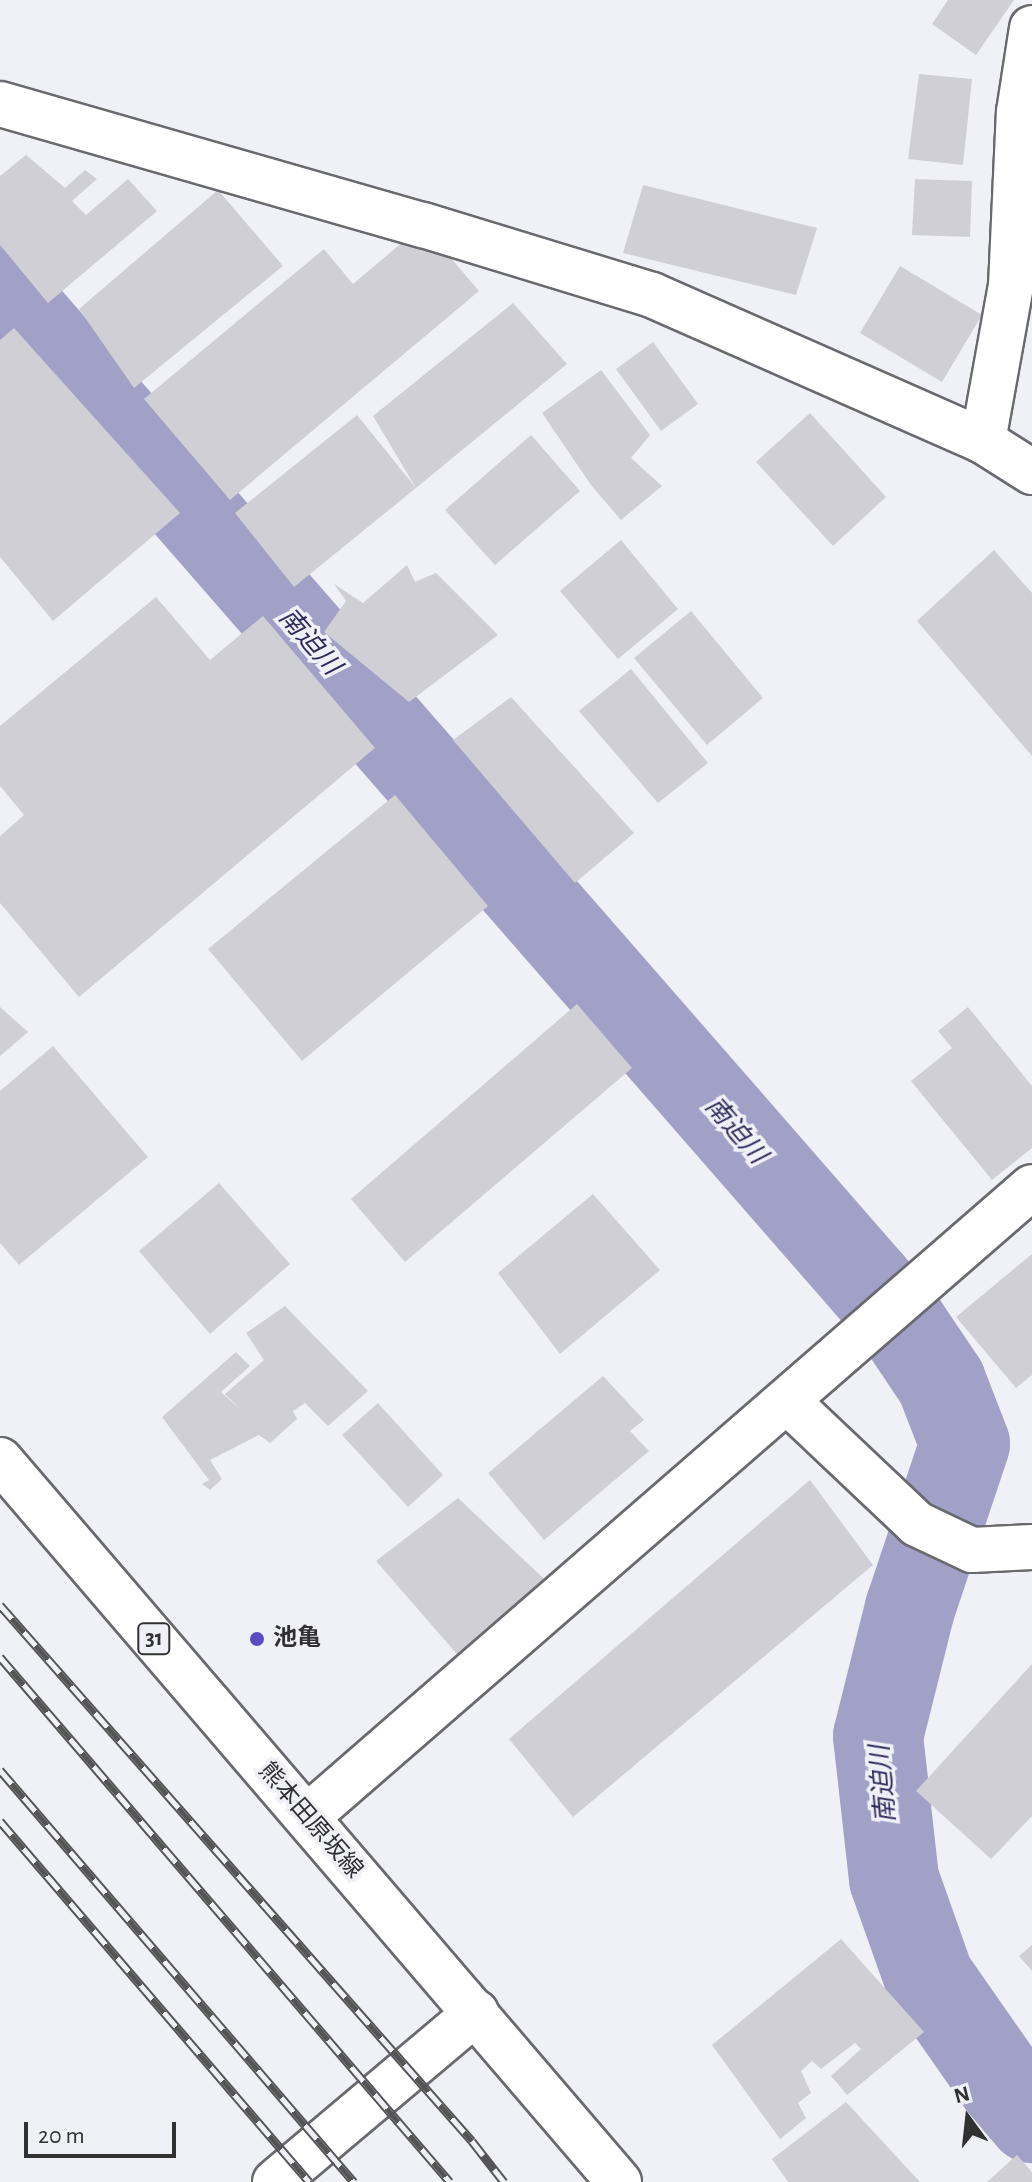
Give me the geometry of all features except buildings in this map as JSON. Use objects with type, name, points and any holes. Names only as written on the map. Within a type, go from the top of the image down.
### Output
[{"type":"street","points":[[983,441],[1011,286],[1019,112],[1032,28]]},
{"type":"street","points":[[0,104],[423,225],[652,295],[983,441],[1032,472]]},
{"type":"street","points":[[307,1817],[1032,1187]]},
{"type":"street","points":[[787,1401],[917,1524],[972,1550],[1032,1547]]},
{"type":"street","name":"熊本田原坂線","points":[[0,1460],[619,2182]]},
{"type":"street","points":[[275,2182],[476,2013]]},
{"type":"waterway","name":"南迫川","points":[[0,288],[869,1284],[902,1324],[941,1382],[965,1444],[910,1608],[878,1736],[894,1879],[929,1978],[1003,2084],[1032,2118]]},
{"type":"railway","points":[[0,1605],[472,2141],[504,2182]]},
{"type":"railway","points":[[0,1657],[450,2182]]},
{"type":"railway","points":[[0,1770],[354,2182]]},
{"type":"railway","points":[[0,1821],[309,2182]]},
{"type":"place","name":"池亀","points":[[257,1639]]}]
